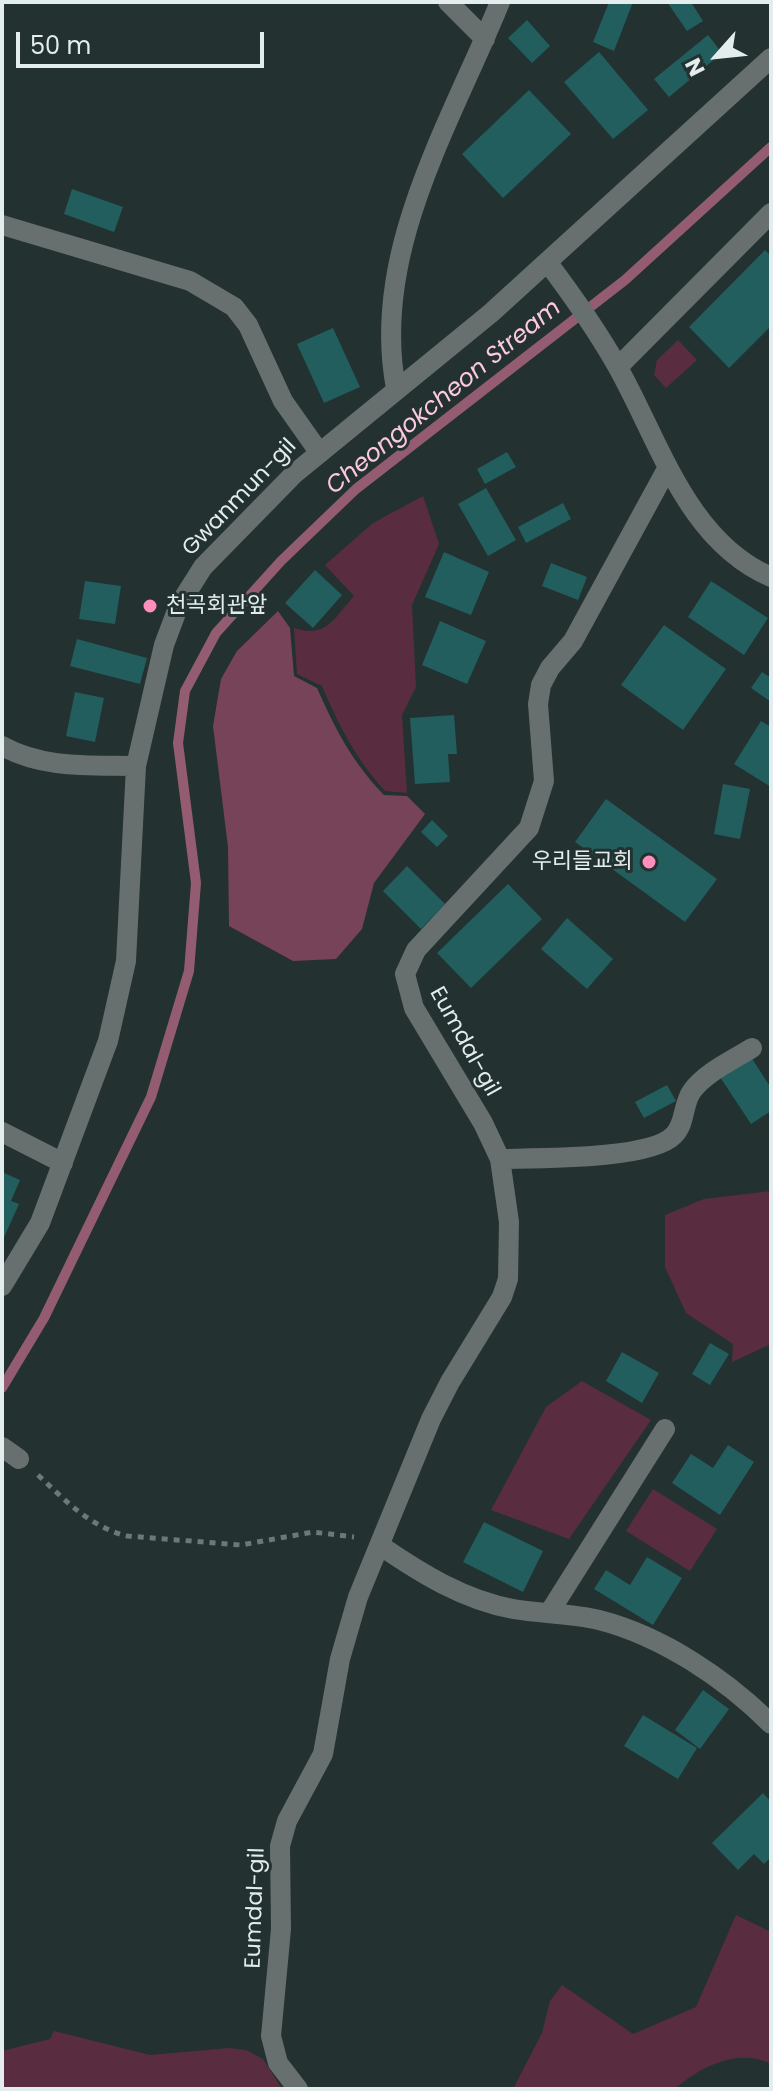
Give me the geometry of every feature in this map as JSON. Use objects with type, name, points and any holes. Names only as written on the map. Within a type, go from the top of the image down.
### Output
[{"type":"street","points":[[448,2],[485,39]]},
{"type":"street","points":[[396,388],[389,339],[399,263],[428,169],[500,2]]},
{"type":"street","name":"Gwanmun-gil","points":[[2,1286],[40,1223],[108,1041],[126,961],[136,766],[160,659],[179,605],[203,567],[230,537],[319,452],[548,263],[771,58]]},
{"type":"street","points":[[618,367],[771,213]]},
{"type":"street","points":[[2,225],[190,281],[215,293],[234,307],[248,325],[283,401],[319,452]]},
{"type":"street","points":[[548,263],[607,348],[668,467],[700,517],[731,551],[771,577]]},
{"type":"street","name":"Eumdal-gil","points":[[298,2089],[278,2063],[271,2036],[281,1929],[280,1846],[287,1821],[323,1754],[340,1659],[358,1597],[431,1419],[502,1297],[508,1279],[509,1222],[500,1159],[483,1123],[414,1008],[405,974],[416,950],[529,828],[544,781],[538,704],[541,685],[550,668],[573,641],[668,467]]},
{"type":"street","points":[[2,746],[27,759],[52,765],[136,766]]},
{"type":"street","points":[[500,1159],[628,1153],[651,1148],[671,1139],[682,1126],[691,1092],[701,1081],[752,1048]]},
{"type":"street","points":[[2,1132],[63,1163]]},
{"type":"street","points":[[549,1613],[665,1429]]},
{"type":"street","points":[[381,1546],[447,1587],[483,1602],[599,1620],[640,1636],[706,1670],[771,1724]]},
{"type":"path","points":[[10,1453],[108,1531],[150,1538],[241,1545],[313,1532],[354,1537],[381,1546]]},
{"type":"shaded area","points":[[678,340],[697,360],[666,388],[654,375],[657,360]]},
{"type":"shaded area","points":[[423,496],[439,544],[412,605],[416,687],[402,715],[407,793],[385,791],[349,742],[322,686],[297,674],[294,628],[314,631],[335,619],[354,596],[325,565],[373,523]]},
{"type":"shaded area","points":[[278,611],[290,628],[294,676],[317,688],[346,745],[384,795],[407,796],[425,814],[374,883],[362,929],[336,959],[293,961],[229,926],[228,847],[213,726],[221,679],[237,651]]},
{"type":"shaded area","points":[[771,1191],[771,1344],[732,1362],[733,1344],[686,1313],[665,1267],[665,1215],[704,1199]]},
{"type":"shaded area","points":[[582,1381],[651,1420],[569,1539],[491,1510],[546,1407]]},
{"type":"shaded area","points":[[653,1489],[717,1529],[690,1571],[626,1531]]},
{"type":"shaded area","points":[[736,1915],[771,1932],[771,2064],[746,2058],[720,2062],[696,2073],[675,2089],[513,2089],[542,2033],[550,2001],[562,1985],[633,2034],[696,2007]]},
{"type":"shaded area","points":[[54,2031],[150,2055],[229,2048],[246,2050],[263,2059],[282,2089],[2,2089],[2,2051],[50,2039]]},
{"type":"building","points":[[609,2],[633,2],[614,51],[593,42]]},
{"type":"building","points":[[667,2],[691,2],[703,21],[687,31]]},
{"type":"building","points":[[527,20],[550,46],[532,63],[508,38]]},
{"type":"building","points":[[708,35],[722,53],[669,97],[654,79]]},
{"type":"building","points":[[599,52],[648,110],[613,139],[564,82]]},
{"type":"building","points":[[529,90],[571,134],[503,198],[462,154]]},
{"type":"building","points":[[72,189],[123,207],[114,232],[64,214]]},
{"type":"building","points":[[765,250],[771,256],[771,326],[729,368],[689,327]]},
{"type":"building","points":[[333,328],[360,387],[324,403],[297,344]]},
{"type":"building","points":[[507,452],[516,467],[485,484],[477,469]]},
{"type":"building","points":[[486,488],[516,540],[488,556],[458,504]]},
{"type":"building","points":[[563,503],[571,519],[526,543],[518,527]]},
{"type":"building","points":[[444,552],[489,572],[471,615],[425,597]]},
{"type":"building","points":[[551,563],[587,577],[578,600],[542,586]]},
{"type":"building","points":[[315,570],[342,595],[313,628],[285,603]]},
{"type":"building","points":[[85,581],[121,586],[115,624],[79,619]]},
{"type":"building","points":[[711,581],[768,618],[744,655],[688,617]]},
{"type":"building","points":[[440,621],[486,641],[467,684],[422,665]]},
{"type":"building","points":[[664,625],[726,669],[683,730],[621,685]]},
{"type":"building","points":[[77,639],[147,658],[140,684],[70,666]]},
{"type":"building","points":[[762,672],[771,678],[771,702],[751,688]]},
{"type":"building","points":[[75,692],[104,698],[95,742],[66,736]]},
{"type":"building","points":[[454,715],[457,754],[448,754],[450,782],[415,784],[410,718]]},
{"type":"building","points":[[761,721],[771,727],[771,787],[734,764]]},
{"type":"building","points":[[723,784],[750,789],[740,839],[714,834]]},
{"type":"building","points":[[606,799],[717,879],[685,922],[575,842]]},
{"type":"building","points":[[432,820],[448,836],[437,847],[421,832]]},
{"type":"building","points":[[407,866],[445,904],[421,929],[383,891]]},
{"type":"building","points":[[508,884],[542,919],[471,988],[437,953]]},
{"type":"building","points":[[567,918],[613,959],[587,989],[541,949]]},
{"type":"building","points":[[751,1057],[771,1088],[771,1111],[751,1124],[720,1077]]},
{"type":"building","points":[[667,1085],[676,1101],[644,1118],[635,1102]]},
{"type":"building","points":[[2,1172],[20,1180],[11,1201],[19,1204],[2,1242]]},
{"type":"building","points":[[710,1343],[729,1354],[710,1385],[692,1374]]},
{"type":"building","points":[[622,1352],[659,1373],[642,1403],[606,1381]]},
{"type":"building","points":[[728,1445],[754,1462],[720,1515],[672,1483],[691,1454],[713,1468]]},
{"type":"building","points":[[484,1522],[543,1551],[523,1592],[463,1562]]},
{"type":"building","points":[[647,1557],[682,1578],[653,1625],[594,1589],[606,1570],[630,1585]]},
{"type":"building","points":[[703,1690],[729,1709],[700,1749],[675,1730]]},
{"type":"building","points":[[643,1715],[697,1748],[678,1779],[624,1746]]},
{"type":"building","points":[[763,1793],[771,1802],[771,1857],[764,1864],[754,1854],[738,1870],[712,1843]]},
{"type":"waterway","name":"Cheongokcheon Stream","points":[[2,1388],[44,1318],[151,1097],[189,971],[196,883],[178,743],[185,691],[216,633],[281,561],[356,489],[625,280],[771,147]]},
{"type":"place","name":"천곡회관앞","points":[[150,606]]},
{"type":"place","name":"우리들교회","points":[[649,862]]}]
